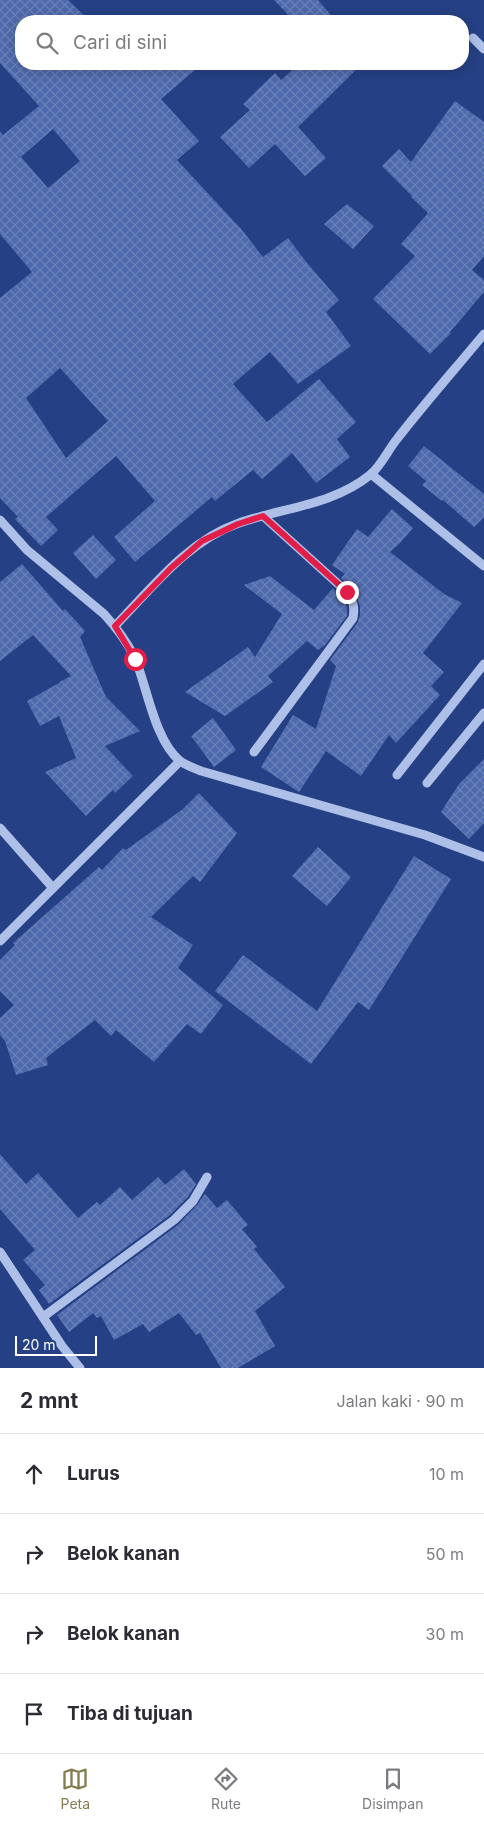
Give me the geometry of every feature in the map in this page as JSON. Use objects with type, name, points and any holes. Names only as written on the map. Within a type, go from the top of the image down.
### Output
[{"type":"street","points":[[473,38],[484,50]]},
{"type":"street","points":[[115,626],[171,568],[202,541],[238,524],[329,497],[354,486],[371,474],[396,440],[484,334]]},
{"type":"street","points":[[371,474],[484,566]]},
{"type":"street","points":[[254,752],[353,618],[355,609],[353,600],[347,592],[263,516]]},
{"type":"street","points":[[0,520],[27,550],[104,614],[115,626],[135,659],[162,735],[180,761],[201,770],[425,835],[484,857]]},
{"type":"street","points":[[397,775],[484,664]]},
{"type":"street","points":[[427,783],[484,712]]},
{"type":"street","points":[[0,941],[180,761]]},
{"type":"street","points":[[0,828],[53,888]]},
{"type":"street","points":[[43,1317],[174,1220],[193,1201],[207,1177]]},
{"type":"street","points":[[0,1252],[62,1346],[80,1368]]},
{"type":"building","points":[[0,0],[68,0],[84,15],[15,15],[15,70],[195,70],[161,99],[199,141],[177,160],[242,230],[263,257],[288,238],[339,300],[326,312],[351,346],[298,384],[270,352],[233,384],[267,422],[319,379],[356,422],[337,439],[350,457],[316,483],[292,453],[262,479],[253,470],[215,501],[212,497],[135,562],[114,537],[155,501],[116,456],[46,517],[58,530],[41,546],[15,519],[18,517],[0,498],[0,298],[32,272],[0,234],[0,131],[3,135],[39,106],[0,63]],"holes":[[[53,129],[80,161],[48,188],[21,157]],[[60,368],[108,421],[66,458],[26,398]]]},
{"type":"building","points":[[274,0],[318,0],[331,15],[288,15]]},
{"type":"building","points":[[292,70],[356,70],[298,127],[326,158],[305,176],[275,144],[249,168],[220,137],[250,110],[243,104],[275,73],[281,80]]},
{"type":"building","points":[[455,101],[484,122],[484,256],[472,270],[484,280],[484,292],[451,333],[430,354],[373,299],[415,256],[401,244],[428,213],[382,166],[399,149],[411,162]]},
{"type":"building","points":[[347,204],[374,226],[353,249],[324,224]]},
{"type":"building","points":[[424,446],[484,494],[484,517],[474,527],[443,500],[422,485],[426,481],[408,466]]},
{"type":"building","points":[[392,509],[413,528],[390,552],[444,594],[462,603],[423,653],[444,672],[431,686],[440,695],[396,743],[389,735],[361,776],[326,751],[299,792],[261,767],[293,715],[316,729],[336,666],[330,660],[358,622],[360,615],[360,606],[356,596],[341,578],[345,574],[332,565],[357,529],[368,537]]},
{"type":"building","points":[[93,535],[116,560],[96,579],[73,553]]},
{"type":"building","points":[[22,564],[63,611],[65,609],[85,631],[80,637],[106,697],[140,731],[105,746],[133,776],[115,793],[113,790],[86,816],[45,772],[76,758],[59,716],[40,726],[27,701],[71,676],[33,635],[0,661],[0,582]]},
{"type":"building","points":[[270,576],[314,610],[333,588],[345,601],[347,616],[325,645],[318,650],[307,641],[268,676],[273,682],[225,716],[185,692],[248,647],[255,657],[282,614],[244,585]]},
{"type":"building","points":[[213,718],[236,750],[214,767],[191,736]]},
{"type":"building","points":[[484,759],[484,823],[469,839],[441,812],[459,784]]},
{"type":"building","points":[[199,793],[237,833],[200,882],[193,876],[151,917],[193,945],[178,968],[223,1005],[201,1034],[187,1024],[154,1062],[116,1030],[111,1036],[95,1020],[46,1058],[48,1065],[16,1075],[5,1041],[0,1035],[0,1018],[14,1005],[0,991],[0,960],[15,945],[13,943],[99,867],[102,870],[123,848],[126,850],[183,809]]},
{"type":"building","points":[[318,847],[351,877],[327,906],[292,876]]},
{"type":"building","points":[[414,856],[451,879],[369,1010],[358,1002],[311,1064],[215,991],[243,955],[317,1011]]},
{"type":"building","points":[[0,1154],[26,1184],[38,1173],[78,1218],[97,1202],[100,1205],[120,1187],[132,1200],[158,1177],[165,1185],[184,1169],[196,1184],[188,1197],[170,1215],[49,1304],[39,1290],[45,1285],[23,1260],[35,1250],[0,1209]]},
{"type":"building","points":[[205,1194],[217,1208],[227,1200],[248,1225],[242,1229],[257,1247],[254,1249],[285,1287],[255,1311],[275,1346],[238,1368],[221,1368],[200,1333],[196,1335],[179,1313],[149,1332],[143,1324],[114,1340],[101,1316],[97,1318],[93,1313],[69,1332],[57,1315],[178,1225]]},
{"type":"route","points":[[135,659],[115,626],[171,568],[202,541],[238,524],[263,516],[347,592]]}]
